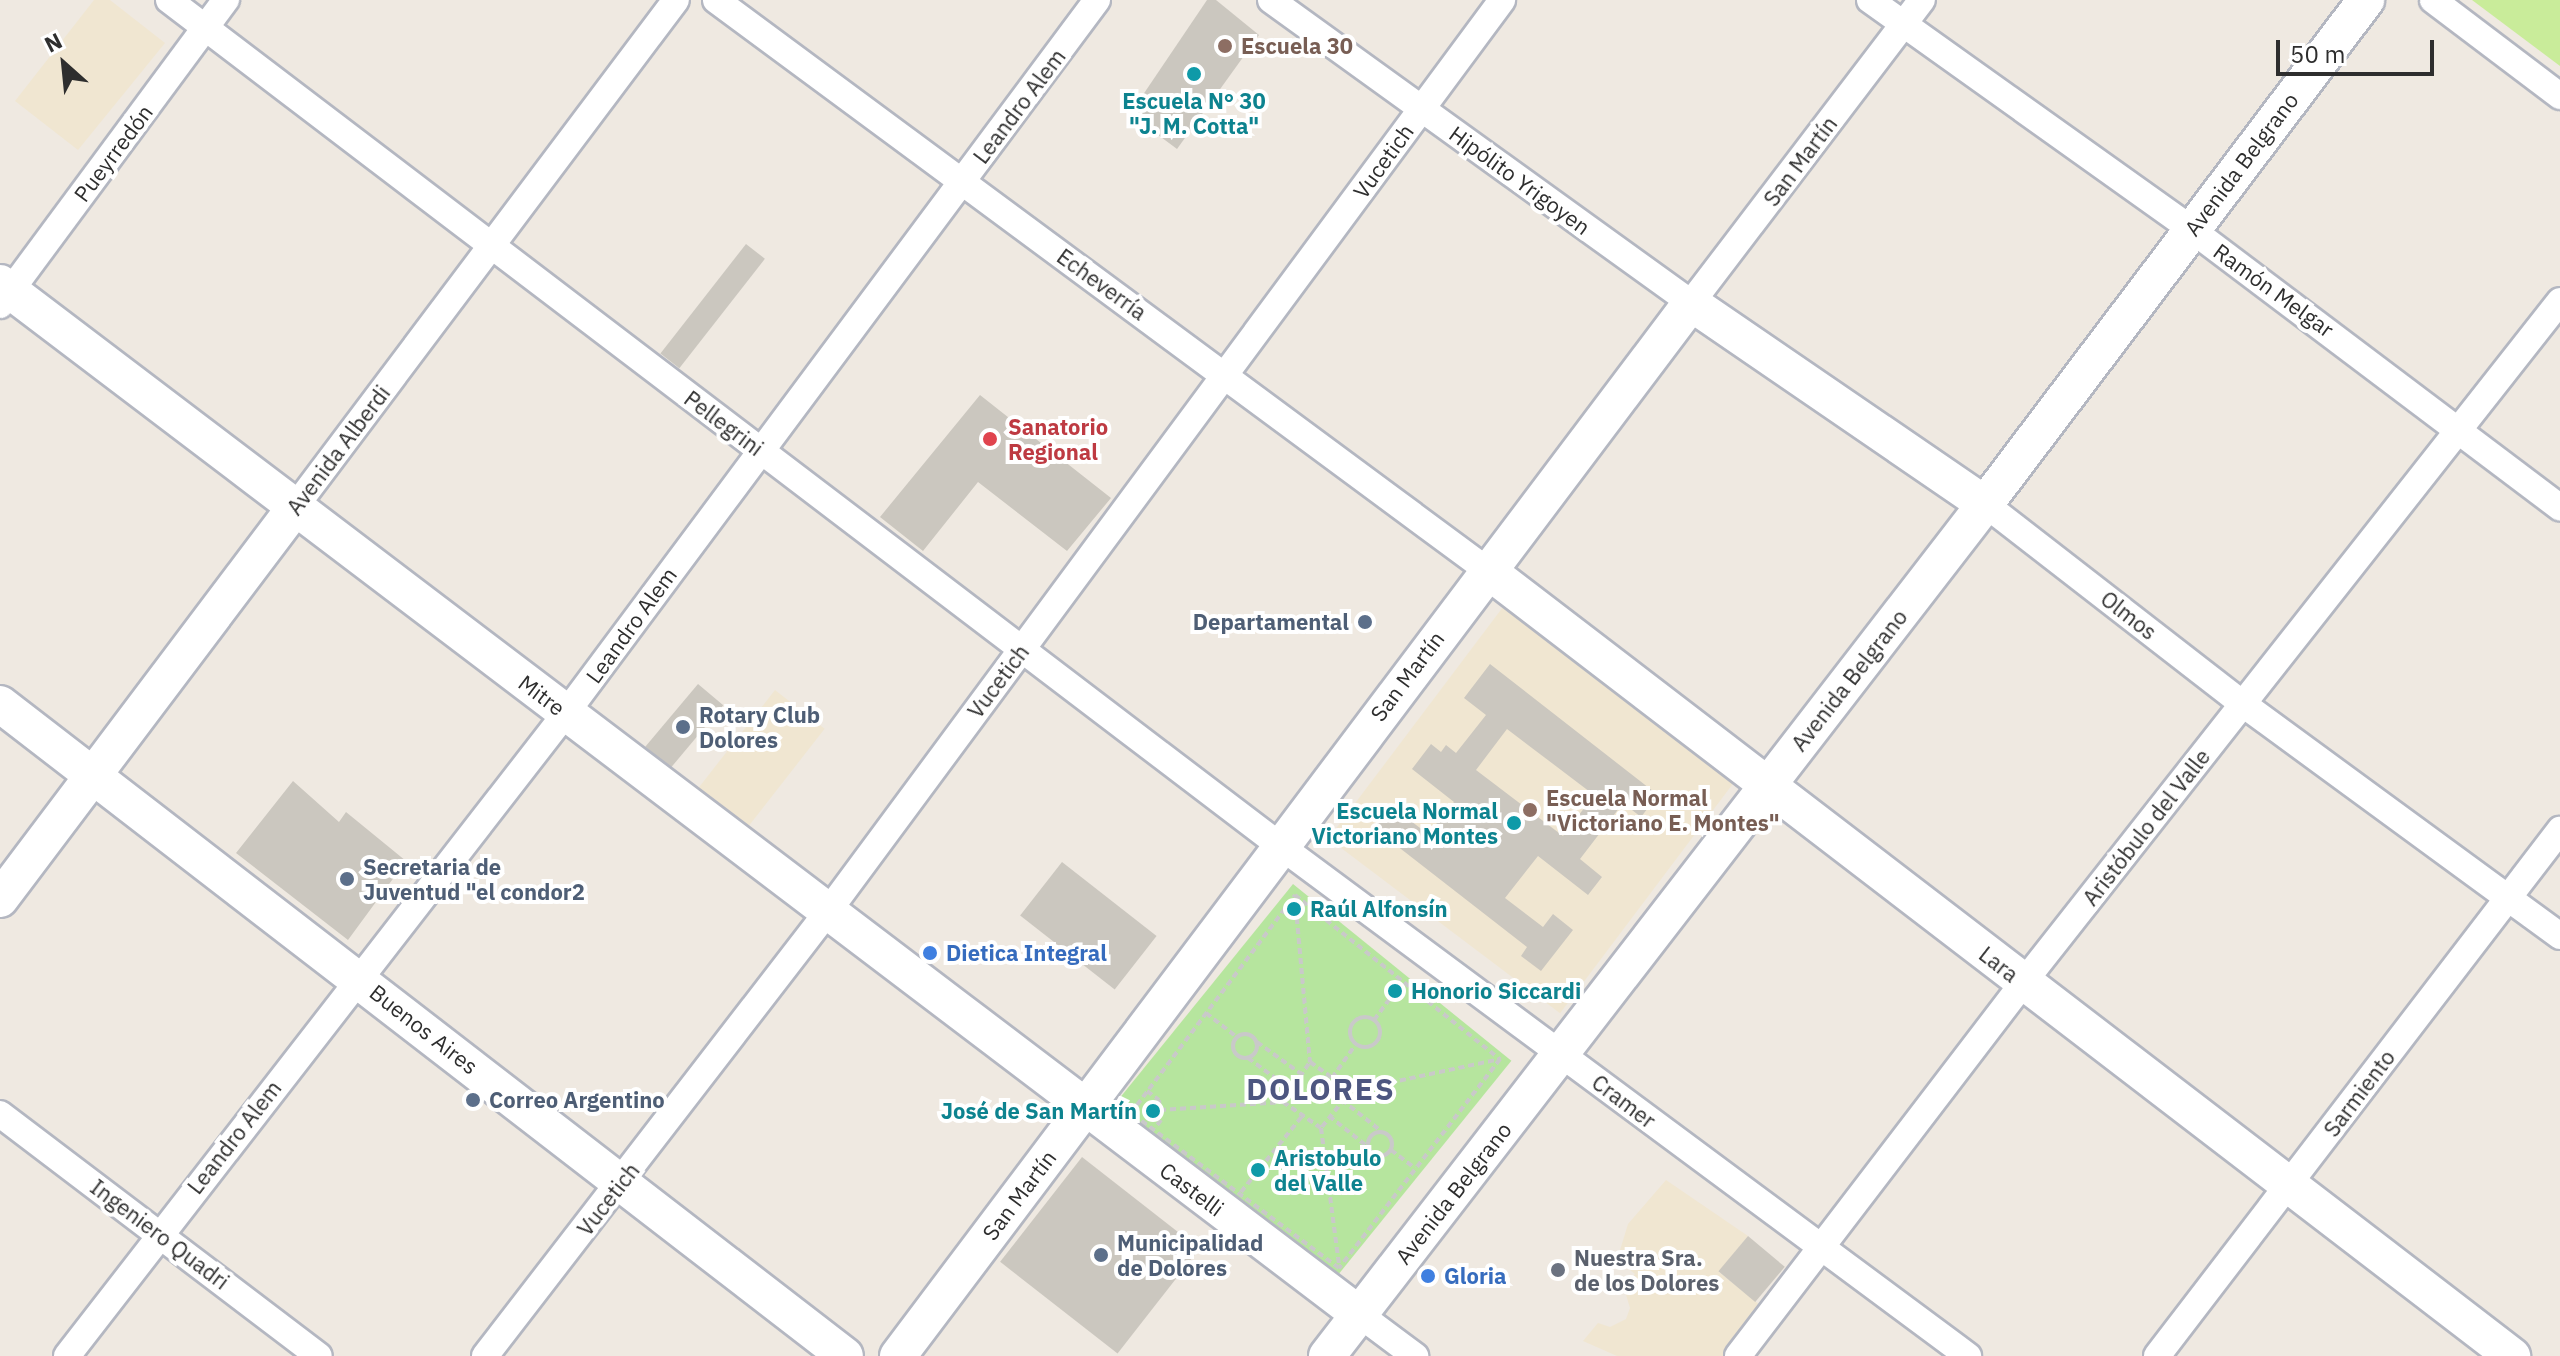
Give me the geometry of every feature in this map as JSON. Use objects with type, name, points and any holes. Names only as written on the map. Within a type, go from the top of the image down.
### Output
[{"type":"main road","name":"Avenida Belgrano","points":[[1327,1356],[1985,504],[2366,0]]},
{"type":"main road","name":"Mitre","points":[[4,293],[295,507],[829,910],[1083,1108]]},
{"type":"main road","name":"Olmos","points":[[1691,303],[1985,504]]},
{"type":"main road","name":"San Martín","points":[[898,1356],[1279,845],[1691,303]]},
{"type":"main road","name":"Avenida Alberdi","points":[[0,899],[295,507]]},
{"type":"main road","name":"Lara","points":[[1487,570],[2512,1356]]},
{"type":"main road","name":"Buenos Aires","points":[[0,704],[358,977],[620,1185],[845,1356]]},
{"type":"main road","name":"Castelli","points":[[1083,1108],[1360,1315]]},
{"type":"street","name":"Pellegrini","points":[[169,0],[1279,845]]},
{"type":"street","name":"Pueyrredón","points":[[4,293],[226,0]]},
{"type":"street","name":"Avenida Alberdi","points":[[295,507],[676,0]]},
{"type":"street","name":"Echeverría","points":[[716,0],[1487,570]]},
{"type":"street","name":"Leandro Alem","points":[[67,1356],[358,977],[566,713],[759,449],[1097,0]]},
{"type":"street","name":"Hipólito Yrigoyen","points":[[1271,0],[1691,303]]},
{"type":"street","name":"Vucetich","points":[[485,1356],[620,1185],[829,910],[1228,376],[1502,0]]},
{"type":"street","name":"Ramón Melgar","points":[[1870,0],[2192,230],[2460,428],[2560,507]]},
{"type":"street","name":"San Martín","points":[[1691,303],[1922,0]]},
{"type":"street","points":[[2433,0],[2560,96]]},
{"type":"street","name":"Aristóbulo del Valle","points":[[1738,1356],[2023,983],[2560,301]]},
{"type":"street","name":"Olmos","points":[[1985,504],[2243,704],[2560,936]]},
{"type":"street","name":"Sarmiento","points":[[2157,1356],[2560,830]]},
{"type":"street","name":"Cramer","points":[[1279,845],[1968,1356]]},
{"type":"street","name":"Ingeniero Quadri","points":[[0,1114],[161,1232],[319,1356]]},
{"type":"street","name":"Castelli","points":[[1360,1315],[1415,1356]]},
{"type":"path","points":[[1295,895],[1500,1059]]},
{"type":"path","points":[[1295,895],[1131,1113],[1339,1268]]},
{"type":"path","points":[[1283,1102],[1310,1062],[1295,895]]},
{"type":"path","points":[[1374,1020],[1403,981]]},
{"type":"path","points":[[1206,1013],[1237,1037]]},
{"type":"path","points":[[1356,1020],[1374,1020],[1380,1028],[1377,1041],[1364,1047],[1356,1043],[1350,1033],[1356,1020]]},
{"type":"path","points":[[1237,1037],[1248,1034],[1301,1074]]},
{"type":"path","points":[[1237,1037],[1234,1051],[1290,1089]]},
{"type":"path","points":[[1248,1058],[1257,1042]]},
{"type":"path","points":[[1332,1078],[1356,1043]]},
{"type":"path","points":[[1339,1268],[1321,1128],[1329,1116],[1351,1091],[1500,1059]]},
{"type":"path","points":[[1339,1268],[1500,1059]]},
{"type":"path","points":[[1310,1062],[1351,1091]]},
{"type":"path","points":[[1147,1091],[1159,1100],[1161,1120],[1154,1130]]},
{"type":"path","points":[[1342,1100],[1391,1138],[1391,1150]]},
{"type":"path","points":[[1160,1110],[1283,1102],[1321,1128]]},
{"type":"path","points":[[1240,1194],[1302,1116]]},
{"type":"path","points":[[1329,1116],[1377,1156],[1391,1150]]},
{"type":"path","points":[[1368,1147],[1371,1136],[1382,1131]]},
{"type":"path","points":[[1391,1150],[1415,1168]]},
{"type":"shaded area","points":[[94,0],[110,0],[165,43],[78,150],[15,101]]},
{"type":"shaded area","name":"Escuela Normal \"Victoriano E. Montes\"","points":[[1503,607],[1735,782],[1560,1013],[1328,839]]},
{"type":"shaded area","points":[[775,690],[825,729],[747,828],[697,789]]},
{"type":"shaded area","points":[[1666,1180],[1748,1236],[1719,1272],[1760,1305],[1724,1356],[1617,1356],[1583,1341],[1598,1323],[1610,1327],[1626,1319],[1630,1308],[1624,1288],[1635,1274],[1618,1260],[1620,1250],[1628,1224]]},
{"type":"green space","points":[[2472,0],[2560,0],[2560,66]]},
{"type":"green space","points":[[1293,884],[1511,1061],[1328,1288],[1109,1111]]},
{"type":"building","name":"Escuela N° 30 \"J. M. Cotta\"","points":[[1207,0],[1216,0],[1259,35],[1177,149],[1130,114]]},
{"type":"building","points":[[746,244],[765,259],[679,368],[660,354]]},
{"type":"building","name":"Sanatorio Regional","points":[[980,395],[1111,498],[1067,551],[978,482],[923,551],[880,517]]},
{"type":"building","name":"Escuela Normal Victoriano Montes","points":[[1490,664],[1658,795],[1641,817],[1623,803],[1580,859],[1602,877],[1588,895],[1538,856],[1505,898],[1543,927],[1553,914],[1573,930],[1541,971],[1521,956],[1527,947],[1374,828],[1391,806],[1428,834],[1454,802],[1412,769],[1431,744],[1441,752],[1446,745],[1456,753],[1486,715],[1464,698]],"holes":[[[1507,729],[1594,795],[1563,836],[1476,770]]]},
{"type":"building","name":"Rotary Club Dolores","points":[[698,684],[723,705],[671,768],[645,747]]},
{"type":"building","points":[[293,781],[339,822],[346,812],[406,861],[348,940],[236,853]]},
{"type":"building","points":[[1062,862],[1157,936],[1115,989],[1020,916]]},
{"type":"building","name":"Municipalidad de Dolores","points":[[1082,1157],[1199,1249],[1118,1354],[1000,1262]]},
{"type":"building","points":[[1748,1236],[1785,1267],[1755,1302],[1718,1271]]},
{"type":"place","name":"Escuela 30","points":[[1225,46]]},
{"type":"place","name":"Escuela N° 30 \"J. M. Cotta\"","points":[[1194,74]]},
{"type":"place","name":"Sanatorio Regional","points":[[990,439]]},
{"type":"place","name":"Departamental","points":[[1365,622]]},
{"type":"place","name":"Rotary Club Dolores","points":[[683,727]]},
{"type":"place","name":"Escuela Normal \"Victoriano E. Montes\"","points":[[1530,810]]},
{"type":"place","name":"Escuela Normal Victoriano Montes","points":[[1514,823]]},
{"type":"place","name":"Secretaria de Juventud \"el condor2","points":[[347,879]]},
{"type":"place","name":"Raúl Alfonsín","points":[[1294,909]]},
{"type":"place","name":"Dietica Integral","points":[[930,953]]},
{"type":"place","name":"Honorio Siccardi","points":[[1395,991]]},
{"type":"place","name":"Correo Argentino","points":[[473,1100]]},
{"type":"place","name":"José de San Martín","points":[[1153,1111]]},
{"type":"place","name":"Aristobulo del Valle","points":[[1258,1170]]},
{"type":"place","name":"Municipalidad de Dolores","points":[[1101,1255]]},
{"type":"place","name":"Nuestra Sra. de los Dolores","points":[[1558,1270]]},
{"type":"place","name":"Gloria","points":[[1428,1276]]},
{"type":"district","name":"DOLORES","points":[[1321,1089]]}]
